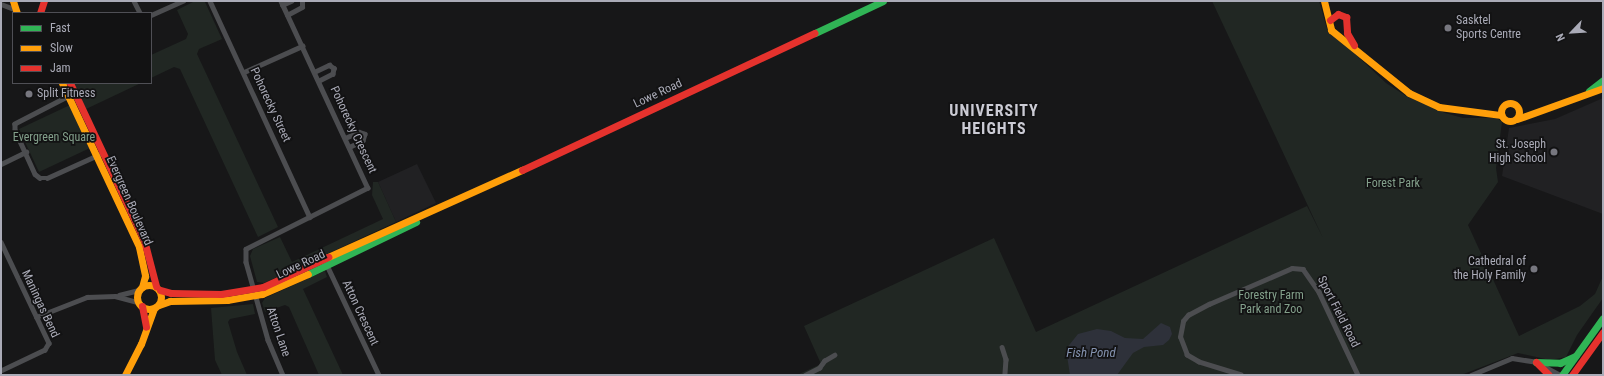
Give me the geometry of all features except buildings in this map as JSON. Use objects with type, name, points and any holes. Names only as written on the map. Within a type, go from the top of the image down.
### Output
[{"type":"street","points":[[13,1],[16,11]]},
{"type":"street","points":[[134,1],[140,12]]},
{"type":"street","points":[[152,15],[183,1]]},
{"type":"street","name":"Pohorecky Street","points":[[210,1],[310,217]]},
{"type":"street","points":[[282,3],[291,1]]},
{"type":"street","points":[[287,15],[301,8],[302,1]]},
{"type":"street","name":"Lowe Road","points":[[156,306],[170,301],[225,300],[254,292],[325,262],[883,1]]},
{"type":"street","points":[[1355,47],[1348,33],[1346,17],[1338,14],[1324,1],[1330,20],[1330,28],[1355,47],[1368,62],[1409,93],[1439,107],[1463,112],[1501,112],[1508,103],[1518,108],[1541,112]]},
{"type":"street","name":"Pohorecky Crescent","points":[[254,292],[245,256],[246,249],[368,189],[350,147],[282,3]]},
{"type":"street","points":[[1,4],[16,11]]},
{"type":"street","points":[[1330,20],[1338,14]]},
{"type":"street","points":[[1338,34],[1344,32],[1348,27]]},
{"type":"street","points":[[244,72],[302,46]]},
{"type":"street","points":[[314,72],[329,65],[334,68],[333,74],[319,81]]},
{"type":"street","points":[[1589,91],[1603,80]]},
{"type":"street","name":"Evergreen Boulevard","points":[[63,84],[72,95]]},
{"type":"street","name":"Evergreen Boulevard","points":[[70,84],[72,95],[139,247],[145,276],[141,288]]},
{"type":"street","points":[[1501,112],[1508,121],[1517,119],[1541,112],[1589,91],[1603,88]]},
{"type":"street","points":[[72,95],[17,122],[15,130],[35,174],[44,179],[99,154]]},
{"type":"street","points":[[1517,119],[1520,114],[1518,108]]},
{"type":"street","points":[[345,138],[359,132],[365,134],[363,141],[350,147]]},
{"type":"street","points":[[1,164],[26,152]]},
{"type":"street","name":"Evergreen Boulevard","points":[[99,154],[144,240],[158,288]]},
{"type":"street","name":"Maningas Bend","points":[[1,242],[49,347],[1,371]]},
{"type":"street","name":"Atton Crescent","points":[[325,262],[379,375]]},
{"type":"street","name":"Sport Field Road","points":[[1241,375],[1200,362],[1187,355],[1180,337],[1183,321],[1188,315],[1209,304],[1292,268],[1303,270],[1319,292],[1358,375]]},
{"type":"street","points":[[36,317],[76,299],[115,296],[149,285],[158,288],[162,298],[156,306],[125,375]]},
{"type":"street","points":[[141,288],[140,304],[145,312],[145,332]]},
{"type":"street","name":"Lowe Road","points":[[158,288],[171,293],[221,294],[254,292]]},
{"type":"street","name":"Atton Lane","points":[[254,292],[268,340],[283,375]]},
{"type":"street","points":[[115,296],[140,304],[156,306]]},
{"type":"street","points":[[1536,362],[1561,375],[1603,318]]},
{"type":"street","points":[[1572,375],[1603,332]]},
{"type":"street","points":[[1002,347],[1006,359],[1005,375]]},
{"type":"street","points":[[805,375],[820,368],[824,361],[834,355]]},
{"type":"street","points":[[1471,375],[1512,358],[1536,362],[1560,363],[1577,355]]},
{"type":"street","points":[[1536,362],[1548,375]]},
{"type":"shaded area","name":"St. Joseph High School","points":[[1603,98],[1603,214],[1502,176],[1509,128],[1555,119]]},
{"type":"shaded area","points":[[417,164],[436,203],[396,222],[378,182]]},
{"type":"green space","points":[[195,1],[205,2],[222,39],[199,49],[197,54],[278,227],[258,237],[180,69],[174,67],[152,78],[152,55],[186,39],[188,34],[177,10]]},
{"type":"green space","points":[[1212,1],[1319,1],[1328,32],[1336,36],[1386,83],[1406,96],[1445,113],[1463,118],[1497,118],[1502,122],[1496,168],[1498,182],[1468,225],[1519,336],[1580,306],[1595,294],[1603,276],[1603,298],[1577,335],[1566,357],[1550,360],[1518,353],[1461,375],[797,375],[821,364],[804,326],[994,238],[1036,332],[1307,206],[1323,238]]},
{"type":"green space","points":[[74,84],[139,84],[86,109]]},
{"type":"green space","name":"Evergreen Square","points":[[70,105],[90,148],[39,172],[19,129]]},
{"type":"green space","points":[[373,182],[378,182],[396,222],[264,283],[257,282],[250,256],[253,249],[280,237],[292,262],[383,219],[372,195]]},
{"type":"green space","points":[[325,271],[327,277],[303,289],[343,375],[319,375],[289,307],[285,305],[265,312],[262,303],[265,298]]},
{"type":"green space","points":[[253,304],[255,314],[230,319],[228,322],[237,352],[247,375],[222,375],[215,360],[211,308]]},
{"type":"water","name":"Fish Pond","points":[[1161,323],[1170,327],[1172,334],[1169,340],[1163,345],[1144,347],[1133,353],[1117,375],[1070,375],[1066,349],[1078,334],[1097,329],[1111,331],[1125,338],[1143,339]]},
{"type":"traffic: fast","points":[[815,33],[883,1]]},
{"type":"traffic: fast","points":[[1589,91],[1603,80]]},
{"type":"traffic: fast","points":[[308,274],[416,222]]},
{"type":"traffic: fast","points":[[1562,375],[1603,318]]},
{"type":"traffic: fast","points":[[1536,362],[1560,363],[1575,356]]},
{"type":"traffic: slow","points":[[13,1],[17,12]]},
{"type":"traffic: slow","points":[[1324,1],[1331,30],[1409,93],[1439,107],[1501,115]]},
{"type":"traffic: slow","points":[[62,84],[139,247],[145,276],[142,287]]},
{"type":"traffic: slow","points":[[1517,119],[1603,88]]},
{"type":"traffic: slow","points":[[1506,103],[1514,103],[1519,108],[1519,112],[1517,119],[1514,121],[1506,121],[1501,116],[1501,108],[1506,103]]},
{"type":"traffic: slow","points":[[328,257],[522,170]]},
{"type":"traffic: slow","points":[[159,305],[170,301],[227,300],[262,294],[308,274]]},
{"type":"traffic: slow","points":[[149,285],[158,288],[161,297],[158,306],[149,309],[140,306],[137,297],[140,288],[149,285]]},
{"type":"traffic: slow","points":[[125,375],[141,344],[154,308]]},
{"type":"traffic: jam","points":[[40,12],[44,1]]},
{"type":"traffic: jam","points":[[1330,20],[1338,14],[1346,17],[1347,33],[1354,45]]},
{"type":"traffic: jam","points":[[522,170],[815,33]]},
{"type":"traffic: jam","points":[[70,84],[144,240],[156,286]]},
{"type":"traffic: jam","points":[[160,290],[171,293],[221,294],[263,287],[328,257]]},
{"type":"traffic: jam","points":[[142,306],[146,327]]},
{"type":"traffic: jam","points":[[1572,375],[1603,332]]},
{"type":"traffic: jam","points":[[1536,362],[1549,375]]},
{"type":"place","name":"Sasktel Sports Centre","points":[[1448,28]]},
{"type":"place","name":"Split Fitness","points":[[29,94]]},
{"type":"place","name":"St. Joseph High School","points":[[1554,152]]},
{"type":"place","name":"Cathedral of the Holy Family","points":[[1534,269]]},
{"type":"district","name":"UNIVERSITY HEIGHTS","points":[[994,120]]},
{"type":"park label","name":"Forest Park","points":[[1393,184]]},
{"type":"park label","name":"Forestry Farm Park and Zoo","points":[[1271,303]]}]
